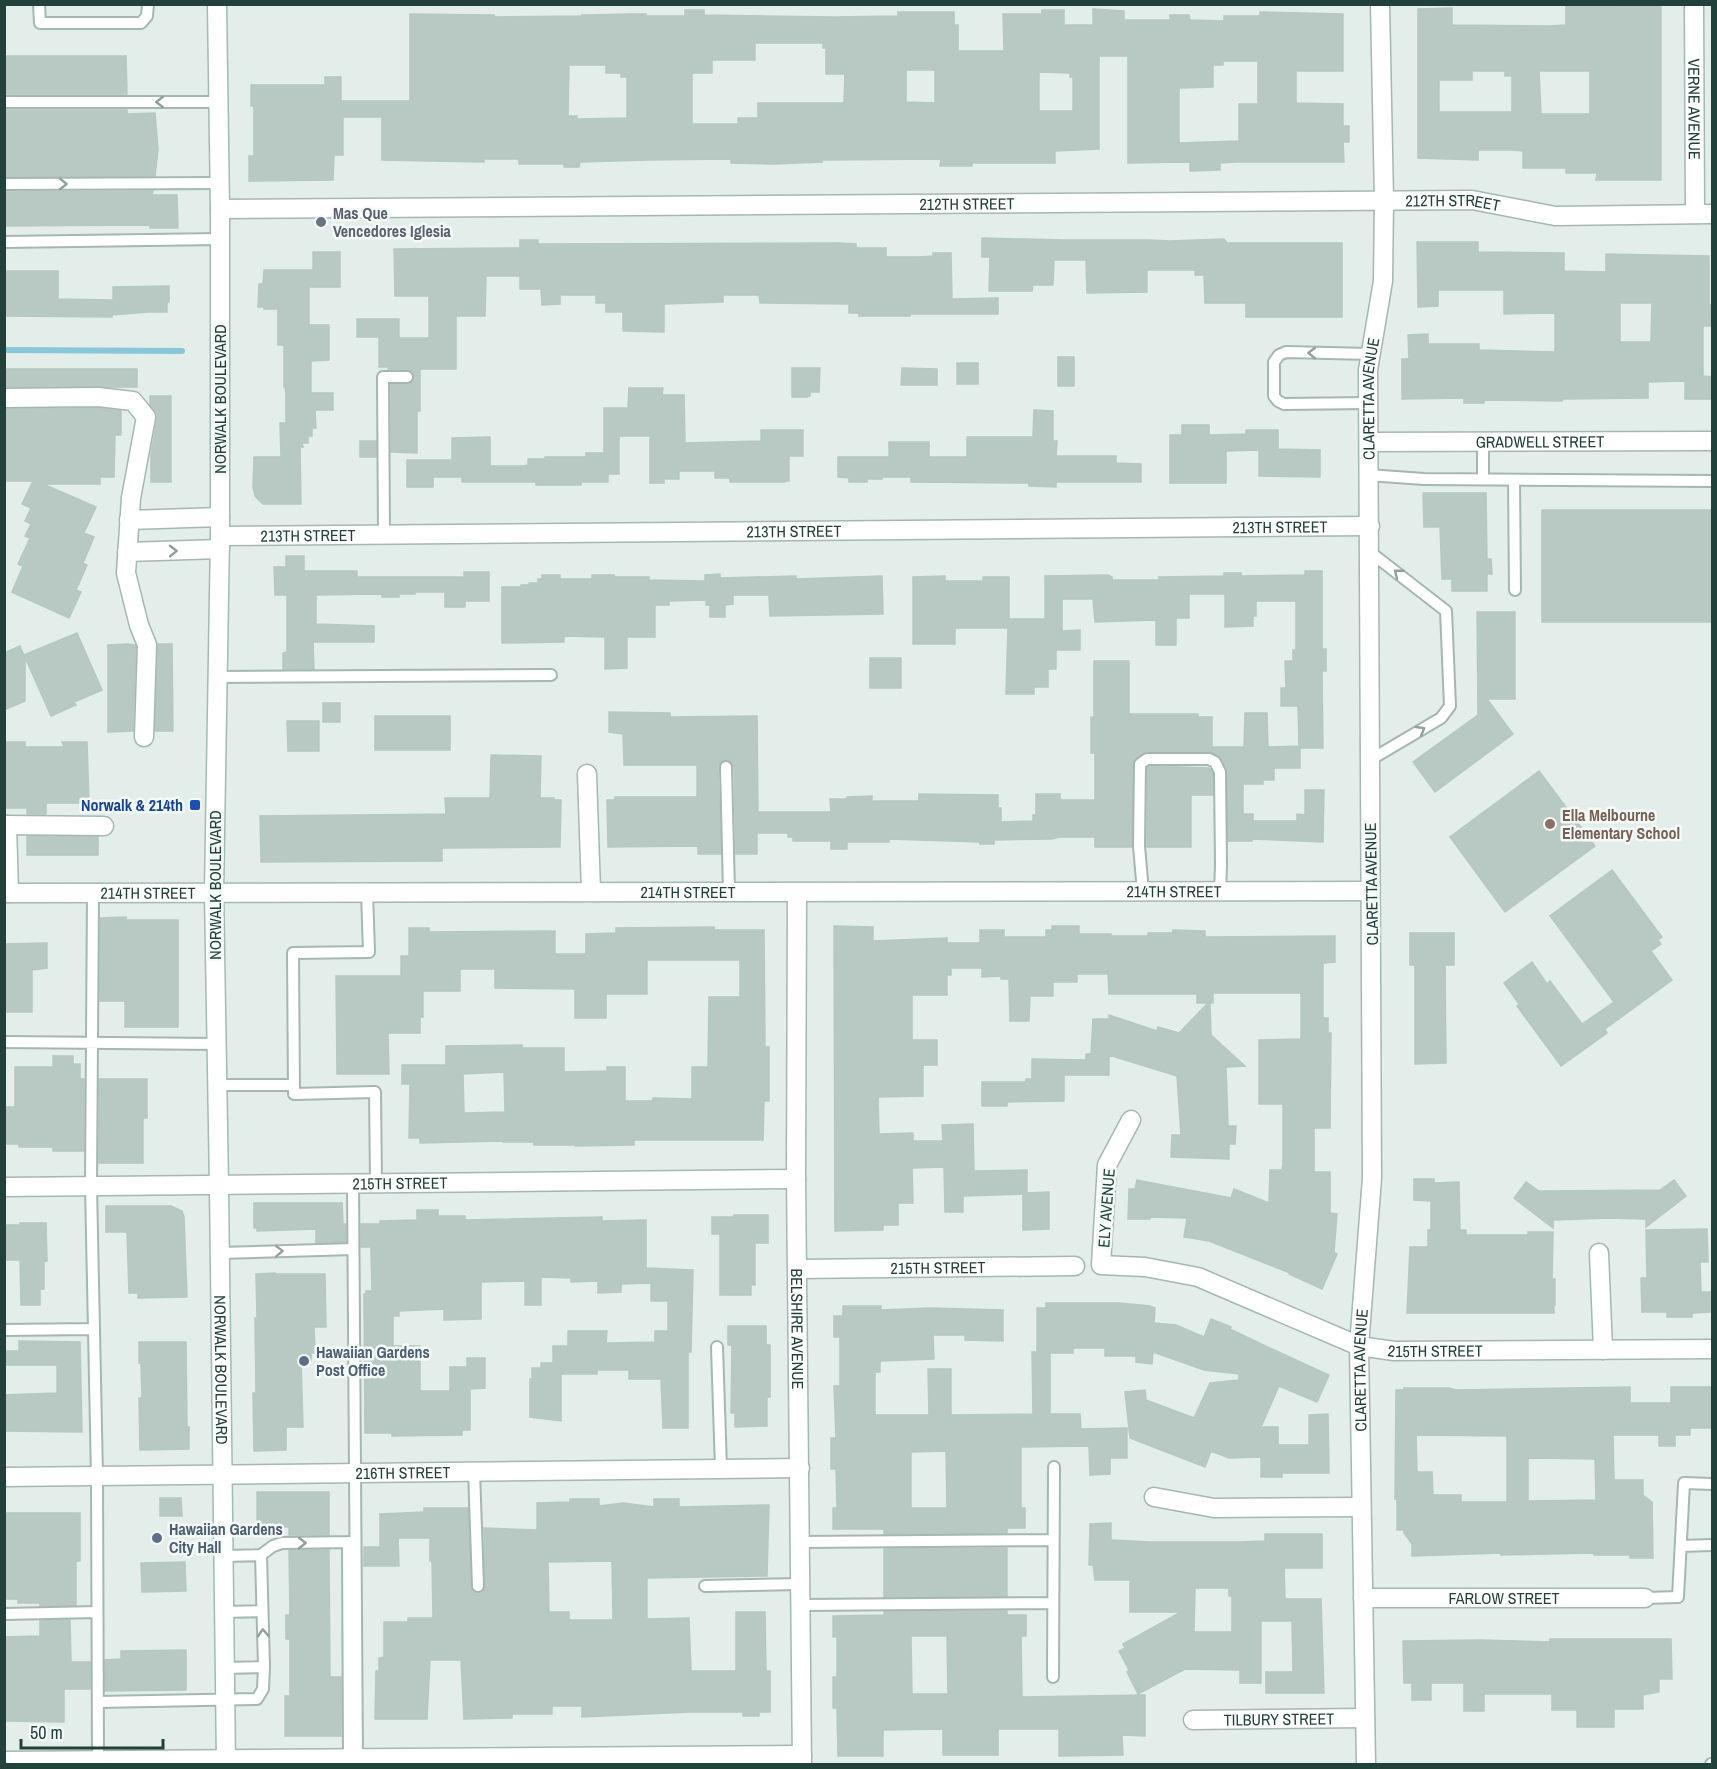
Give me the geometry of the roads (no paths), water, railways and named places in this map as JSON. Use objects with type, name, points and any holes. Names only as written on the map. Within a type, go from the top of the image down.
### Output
[{"type":"street","name":"NORWALK BOULEVARD","points":[[217,4],[220,183],[220,543],[214,892],[226,1762]]},
{"type":"street","name":"CLARETTA AVENUE","points":[[1366,1764],[1359,1346],[1372,1178],[1368,370],[1383,281],[1384,200],[1380,4]]},
{"type":"street","name":"VERNE AVENUE","points":[[1694,4],[1704,214]]},
{"type":"street","name":"212TH STREET","points":[[220,208],[1472,200],[1555,216],[1704,214]]},
{"type":"street","points":[[4,398],[98,397],[133,401],[146,417],[129,520],[126,573],[139,625],[147,645],[144,737]]},
{"type":"street","name":"GRADWELL STREET","points":[[1369,442],[1713,441]]},
{"type":"street","points":[[129,520],[220,517]]},
{"type":"street","name":"213TH STREET","points":[[127,552],[220,543],[384,535],[1370,526]]},
{"type":"street","points":[[587,774],[591,891]]},
{"type":"street","points":[[7,893],[6,825],[104,826]]},
{"type":"street","name":"214TH STREET","points":[[7,893],[1370,891]]},
{"type":"street","name":"BELSHIRE AVENUE","points":[[797,893],[796,1179],[802,1760]]},
{"type":"street","name":"ELY AVENUE","points":[[1101,1265],[1107,1165],[1131,1120]]},
{"type":"street","name":"215TH STREET","points":[[4,1187],[796,1179]]},
{"type":"street","points":[[1599,1253],[1603,1350]]},
{"type":"street","name":"215TH STREET","points":[[1101,1265],[1145,1267],[1198,1277],[1359,1346],[1394,1351],[1713,1349]]},
{"type":"street","name":"215TH STREET","points":[[798,1269],[1076,1266]]},
{"type":"street","name":"216TH STREET","points":[[4,1477],[800,1468]]},
{"type":"street","points":[[1154,1497],[1214,1508],[1361,1507]]},
{"type":"street","name":"FARLOW STREET","points":[[1363,1598],[1645,1598]]},
{"type":"street","name":"TILBURY STREET","points":[[1193,1720],[1365,1718]]},
{"type":"street","points":[[4,1761],[802,1760]]},
{"type":"lane","points":[[39,4],[40,23],[141,23],[147,16],[148,4]]},
{"type":"lane","points":[[4,102],[219,102]]},
{"type":"lane","points":[[4,184],[220,183]]},
{"type":"lane","points":[[4,242],[220,239]]},
{"type":"lane","points":[[1368,403],[1284,404],[1274,396],[1274,362],[1279,355],[1286,352],[1370,354]]},
{"type":"lane","points":[[384,535],[383,377],[407,377]]},
{"type":"lane","points":[[1483,441],[1484,479]]},
{"type":"lane","points":[[1368,476],[1514,480],[1713,481]]},
{"type":"lane","points":[[1514,480],[1515,590]]},
{"type":"lane","points":[[1370,552],[1446,610],[1450,706],[1441,718],[1370,760]]},
{"type":"lane","points":[[218,677],[551,675]]},
{"type":"lane","points":[[1143,892],[1140,846],[1140,764],[1147,759],[1209,759],[1215,762],[1220,772],[1220,892]]},
{"type":"lane","points":[[726,767],[729,892]]},
{"type":"lane","points":[[367,892],[369,952],[293,953],[294,1094],[375,1092],[376,1183]]},
{"type":"lane","points":[[93,893],[92,1186],[97,1476],[98,1760]]},
{"type":"lane","points":[[4,1042],[217,1044]]},
{"type":"lane","points":[[218,1084],[294,1084]]},
{"type":"lane","points":[[353,1183],[356,1473],[352,1542],[353,1759]]},
{"type":"lane","points":[[220,1253],[353,1250]]},
{"type":"lane","points":[[4,1330],[93,1329]]},
{"type":"lane","points":[[717,1347],[721,1468]]},
{"type":"lane","points":[[1053,1677],[1054,1467]]},
{"type":"lane","points":[[474,1471],[478,1586]]},
{"type":"lane","points":[[1645,1598],[1678,1597],[1684,1484],[1713,1484]]},
{"type":"lane","points":[[801,1542],[1053,1540]]},
{"type":"lane","points":[[223,1556],[261,1555],[273,1546],[282,1543],[352,1542]]},
{"type":"lane","points":[[1681,1546],[1713,1545]]},
{"type":"lane","points":[[98,1702],[256,1699],[263,1689],[264,1667],[261,1555]]},
{"type":"lane","points":[[705,1586],[801,1584]]},
{"type":"lane","points":[[801,1605],[1053,1603]]},
{"type":"lane","points":[[224,1612],[262,1611]]},
{"type":"lane","points":[[4,1614],[97,1612]]},
{"type":"lane","points":[[224,1668],[264,1667]]},
{"type":"waterway","points":[[4,350],[182,351]]},
{"type":"place","name":"Mas Que Vencedores Iglesia","points":[[321,222]]},
{"type":"place","name":"Norwalk & 214th","points":[[195,805]]},
{"type":"place","name":"Ella Melbourne Elementary School","points":[[1550,824]]},
{"type":"place","name":"Hawaiian Gardens Post Office","points":[[304,1361]]},
{"type":"place","name":"Hawaiian Gardens City Hall","points":[[157,1538]]}]
